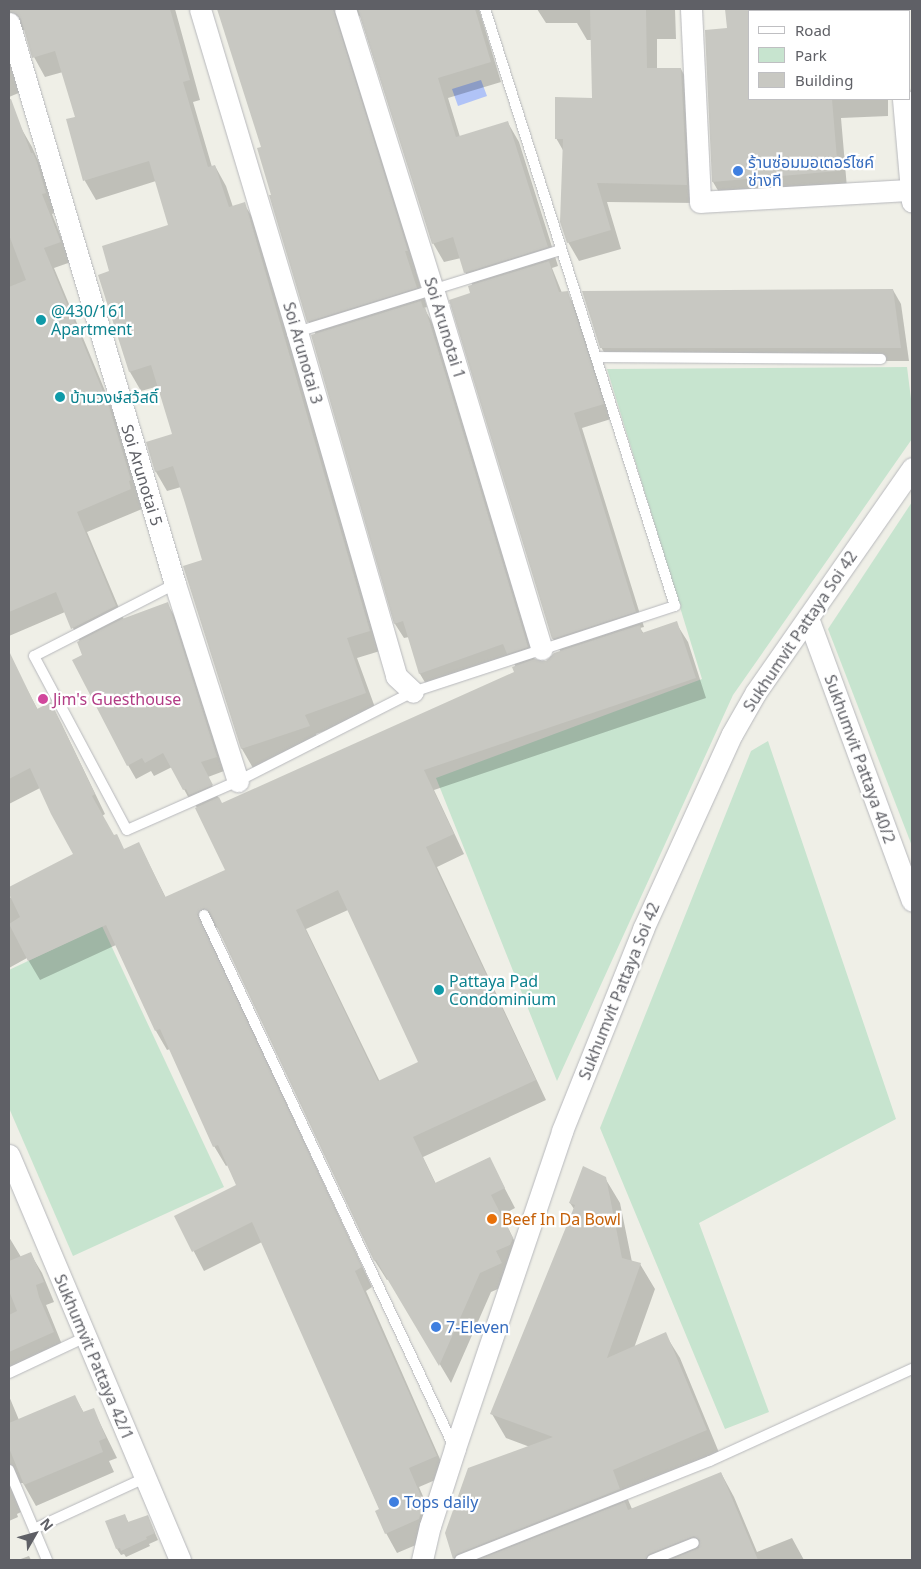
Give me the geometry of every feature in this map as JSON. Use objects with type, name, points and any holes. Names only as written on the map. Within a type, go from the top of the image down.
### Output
[{"type":"street","name":"Soi Arunotai 3","points":[[200,9],[297,332],[396,676],[413,692]]},
{"type":"street","name":"Soi Arunotai 1","points":[[345,9],[433,289],[542,649]]},
{"type":"street","points":[[691,9],[700,202],[912,196],[904,100]]},
{"type":"street","name":"Soi Arunotai 5","points":[[9,24],[175,584],[238,781]]},
{"type":"street","name":"Sukhumvit Pattaya Soi 42","points":[[422,1560],[430,1526],[455,1448],[562,1131],[643,929],[732,734],[756,692],[912,468]]},
{"type":"street","name":"Sukhumvit Pattaya 40/2","points":[[808,618],[912,900]]},
{"type":"street","name":"Sukhumvit Pattaya 42/1","points":[[9,1154],[180,1560]]},
{"type":"lane","points":[[175,584],[34,656],[127,830],[238,781],[413,692],[675,606],[486,9]]},
{"type":"lane","points":[[297,332],[561,250]]},
{"type":"lane","points":[[597,357],[881,359]]},
{"type":"lane","points":[[204,915],[455,1448]]},
{"type":"lane","points":[[9,1373],[86,1337]]},
{"type":"lane","points":[[460,1560],[710,1461],[912,1368]]},
{"type":"lane","points":[[9,1470],[47,1560]]},
{"type":"lane","points":[[34,1529],[145,1478]]},
{"type":"lane","points":[[652,1560],[694,1544]]},
{"type":"green space","points":[[907,367],[912,407],[912,439],[733,695],[557,1081],[436,778],[702,679],[607,369]]},
{"type":"green space","points":[[912,502],[912,846],[828,629]]},
{"type":"green space","points":[[768,741],[896,1119],[699,1223],[769,1412],[725,1429],[600,1128],[751,751]]},
{"type":"green space","points":[[102,926],[224,1187],[73,1256],[9,1108],[9,970]]},
{"type":"water","points":[[481,80],[487,96],[458,106],[452,89]]},
{"type":"building","points":[[9,9],[170,9],[190,80],[183,82],[208,167],[215,165],[229,207],[245,202],[370,631],[347,638],[366,693],[305,715],[310,726],[241,749],[183,566],[202,560],[185,503],[173,466],[155,472],[146,442],[172,434],[151,365],[129,372],[98,275],[109,271],[102,246],[168,225],[149,161],[83,181],[66,119],[75,117],[55,51],[32,58],[21,19],[17,14],[9,11]]},
{"type":"building","points":[[217,9],[333,9],[408,251],[405,251],[417,288],[307,322],[269,195],[271,195],[257,148],[261,147]]},
{"type":"building","points":[[358,9],[475,9],[491,62],[438,78],[456,137],[508,121],[548,247],[464,273],[453,237],[432,244]]},
{"type":"building","points":[[590,9],[646,9],[647,68],[681,68],[687,185],[597,183],[611,230],[567,243],[560,222],[563,139],[555,139],[555,97],[592,98]]},
{"type":"building","points":[[725,9],[750,9],[748,10],[748,100],[832,100],[838,171],[712,182],[705,30],[727,28]]},
{"type":"building","points":[[9,99],[11,99],[31,153],[33,153],[37,162],[46,193],[42,194],[61,242],[44,248],[109,406],[131,480],[129,481],[131,489],[77,512],[116,606],[71,629],[56,592],[9,612],[9,287],[26,280],[9,235]]},
{"type":"building","points":[[549,261],[559,292],[568,291],[604,404],[574,413],[636,612],[552,639],[449,300],[470,293],[468,286]]},
{"type":"building","points":[[893,289],[901,348],[600,348],[582,291]]},
{"type":"building","points":[[421,301],[423,308],[425,307],[528,647],[507,654],[503,644],[419,674],[403,621],[394,624],[311,335]]},
{"type":"building","points":[[168,602],[217,757],[201,762],[213,785],[189,795],[186,789],[183,790],[163,753],[145,763],[142,758],[127,766],[72,660],[82,655],[77,642],[122,619]]},
{"type":"building","points":[[677,621],[696,678],[424,770],[454,834],[426,847],[536,1080],[413,1137],[435,1183],[490,1157],[505,1188],[491,1195],[513,1238],[510,1245],[496,1251],[502,1263],[480,1273],[439,1366],[376,1260],[374,1261],[210,912],[204,908],[197,914],[362,1267],[355,1271],[437,1456],[409,1468],[424,1503],[419,1519],[385,1534],[375,1511],[379,1509],[252,1222],[192,1252],[174,1216],[236,1185],[218,1145],[213,1147],[160,1029],[155,1031],[106,925],[28,961],[9,924],[20,917],[9,894],[9,887],[73,854],[51,814],[30,768],[9,779],[9,651],[37,709],[51,702],[95,794],[92,796],[114,835],[117,834],[124,849],[139,842],[165,897],[225,870],[195,808],[219,797],[222,803],[514,672],[512,667],[535,659],[546,661],[554,653],[640,625],[642,633]],"holes":[[[338,890],[418,1062],[378,1081],[296,910]]]},
{"type":"building","points":[[583,1166],[606,1177],[622,1258],[641,1263],[607,1358],[666,1332],[707,1430],[613,1470],[620,1489],[457,1554],[453,1559],[445,1533],[468,1468],[553,1437],[490,1414],[575,1205],[569,1203]]},
{"type":"building","points":[[31,1252],[44,1282],[36,1285],[39,1297],[54,1332],[9,1352],[9,1315],[17,1311],[9,1291],[9,1261]]},
{"type":"building","points":[[75,1395],[83,1412],[94,1408],[106,1438],[99,1441],[103,1452],[24,1485],[9,1448],[9,1423]]},
{"type":"building","points":[[721,1472],[758,1560],[670,1560],[699,1548],[700,1540],[694,1536],[649,1554],[645,1560],[478,1560],[625,1502],[628,1510]]},
{"type":"building","points":[[125,1514],[128,1522],[148,1515],[155,1533],[146,1537],[147,1539],[121,1551],[120,1548],[116,1549],[105,1521]]},
{"type":"place","name":"ร้านซ่อมมอเตอร์ไซค์ ช่างที","points":[[738,171]]},
{"type":"place","name":"@430/161 Apartment","points":[[41,320]]},
{"type":"place","name":"บ้านวงษ์สว้สดิ์","points":[[60,397]]},
{"type":"place","name":"Jim's Guesthouse","points":[[43,699]]},
{"type":"place","name":"Pattaya Pad Condominium","points":[[439,990]]},
{"type":"place","name":"Beef In Da Bowl","points":[[492,1219]]},
{"type":"place","name":"7-Eleven","points":[[436,1327]]},
{"type":"place","name":"Tops daily","points":[[394,1502]]}]
